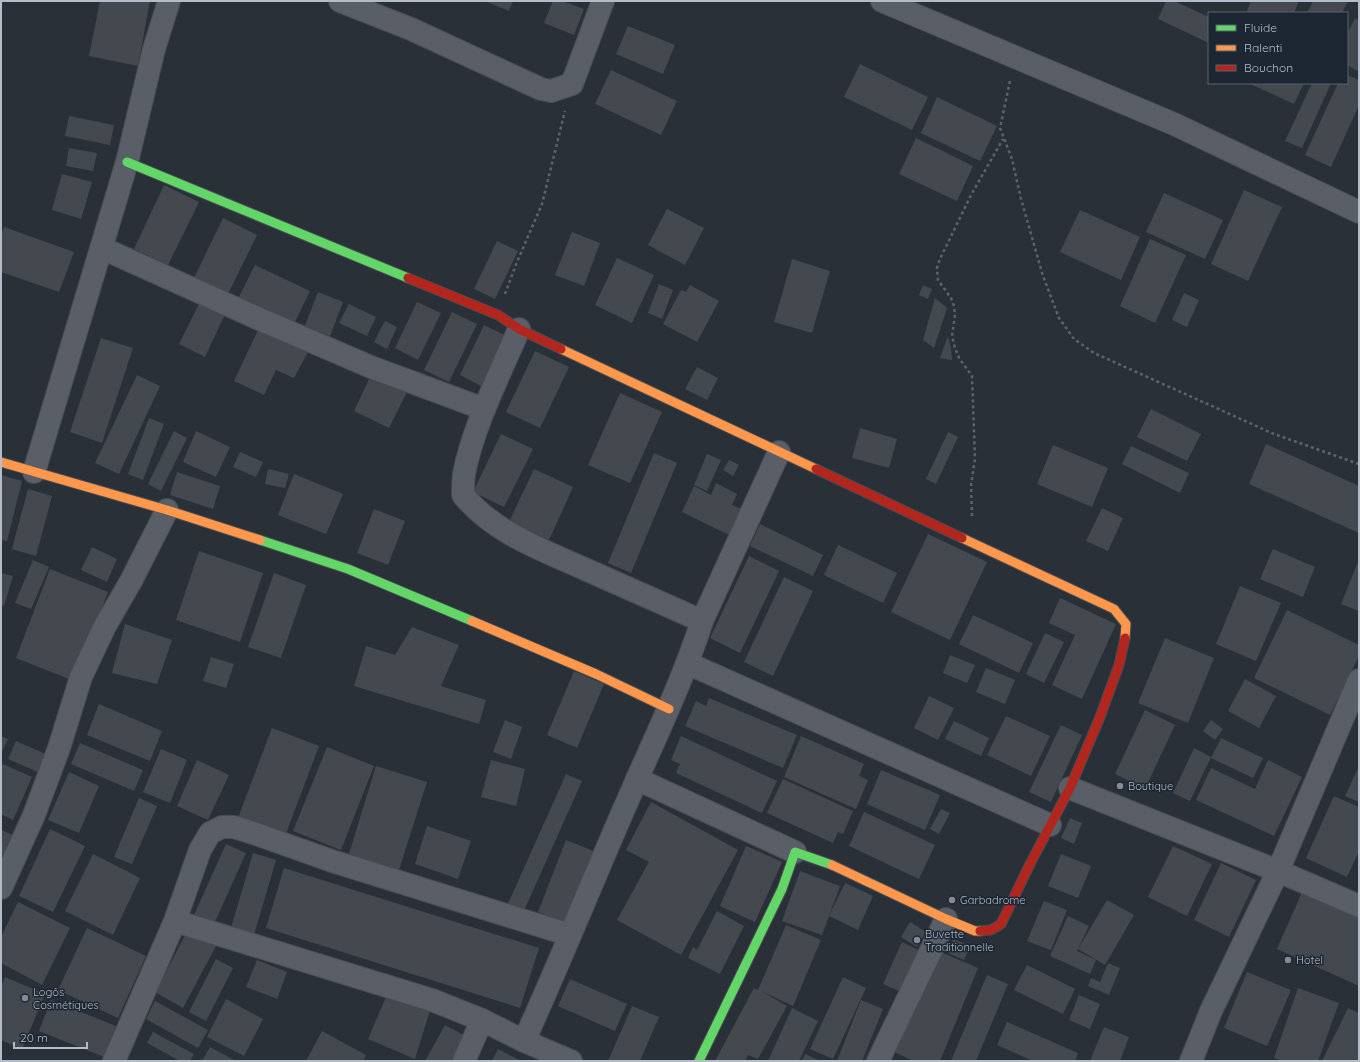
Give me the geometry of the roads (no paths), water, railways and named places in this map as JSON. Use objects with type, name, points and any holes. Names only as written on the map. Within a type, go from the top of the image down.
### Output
[{"type":"street","points":[[34,472],[127,162],[154,50],[169,1]]},
{"type":"street","points":[[340,1],[411,29],[541,89],[551,91],[572,84],[603,1]]},
{"type":"street","points":[[882,1],[1174,124],[1359,212]]},
{"type":"street","points":[[127,162],[498,315],[519,329],[1114,609],[1126,624],[1125,642],[1119,665],[1100,717],[1070,788],[1001,924],[990,930],[975,931],[946,919],[828,863],[795,852],[637,779]]},
{"type":"street","points":[[102,248],[257,318],[357,361],[484,408]]},
{"type":"street","points":[[519,329],[484,408],[464,474],[462,495],[481,514],[513,536],[702,621]]},
{"type":"street","points":[[524,1041],[556,971],[637,779],[669,709],[702,621],[779,452]]},
{"type":"street","points":[[1,462],[167,510],[348,569],[596,674],[669,709]]},
{"type":"street","points":[[1,888],[34,815],[59,748],[81,677],[105,626],[131,581],[167,510]]},
{"type":"street","points":[[687,663],[1050,825]]},
{"type":"street","points":[[1191,1061],[1211,1011],[1278,871],[1359,680]]},
{"type":"street","points":[[1070,788],[1278,871],[1359,906]]},
{"type":"street","points":[[114,1061],[175,921],[200,850],[210,833],[222,827],[234,827],[332,861],[570,935]]},
{"type":"street","points":[[699,1061],[782,889],[795,852]]},
{"type":"street","points":[[882,1060],[946,919]]},
{"type":"street","points":[[175,921],[432,1000],[482,1020],[524,1041],[571,1061]]},
{"type":"street","points":[[464,1061],[482,1020]]},
{"type":"place","name":"Boutique","points":[[1120,786]]},
{"type":"place","name":"Garbadrome","points":[[952,900]]},
{"type":"place","name":"Buvette Traditionnelle","points":[[917,940]]},
{"type":"place","name":"Hotel","points":[[1288,960]]},
{"type":"place","name":"Logôs Cosmétiques","points":[[25,998]]}]
